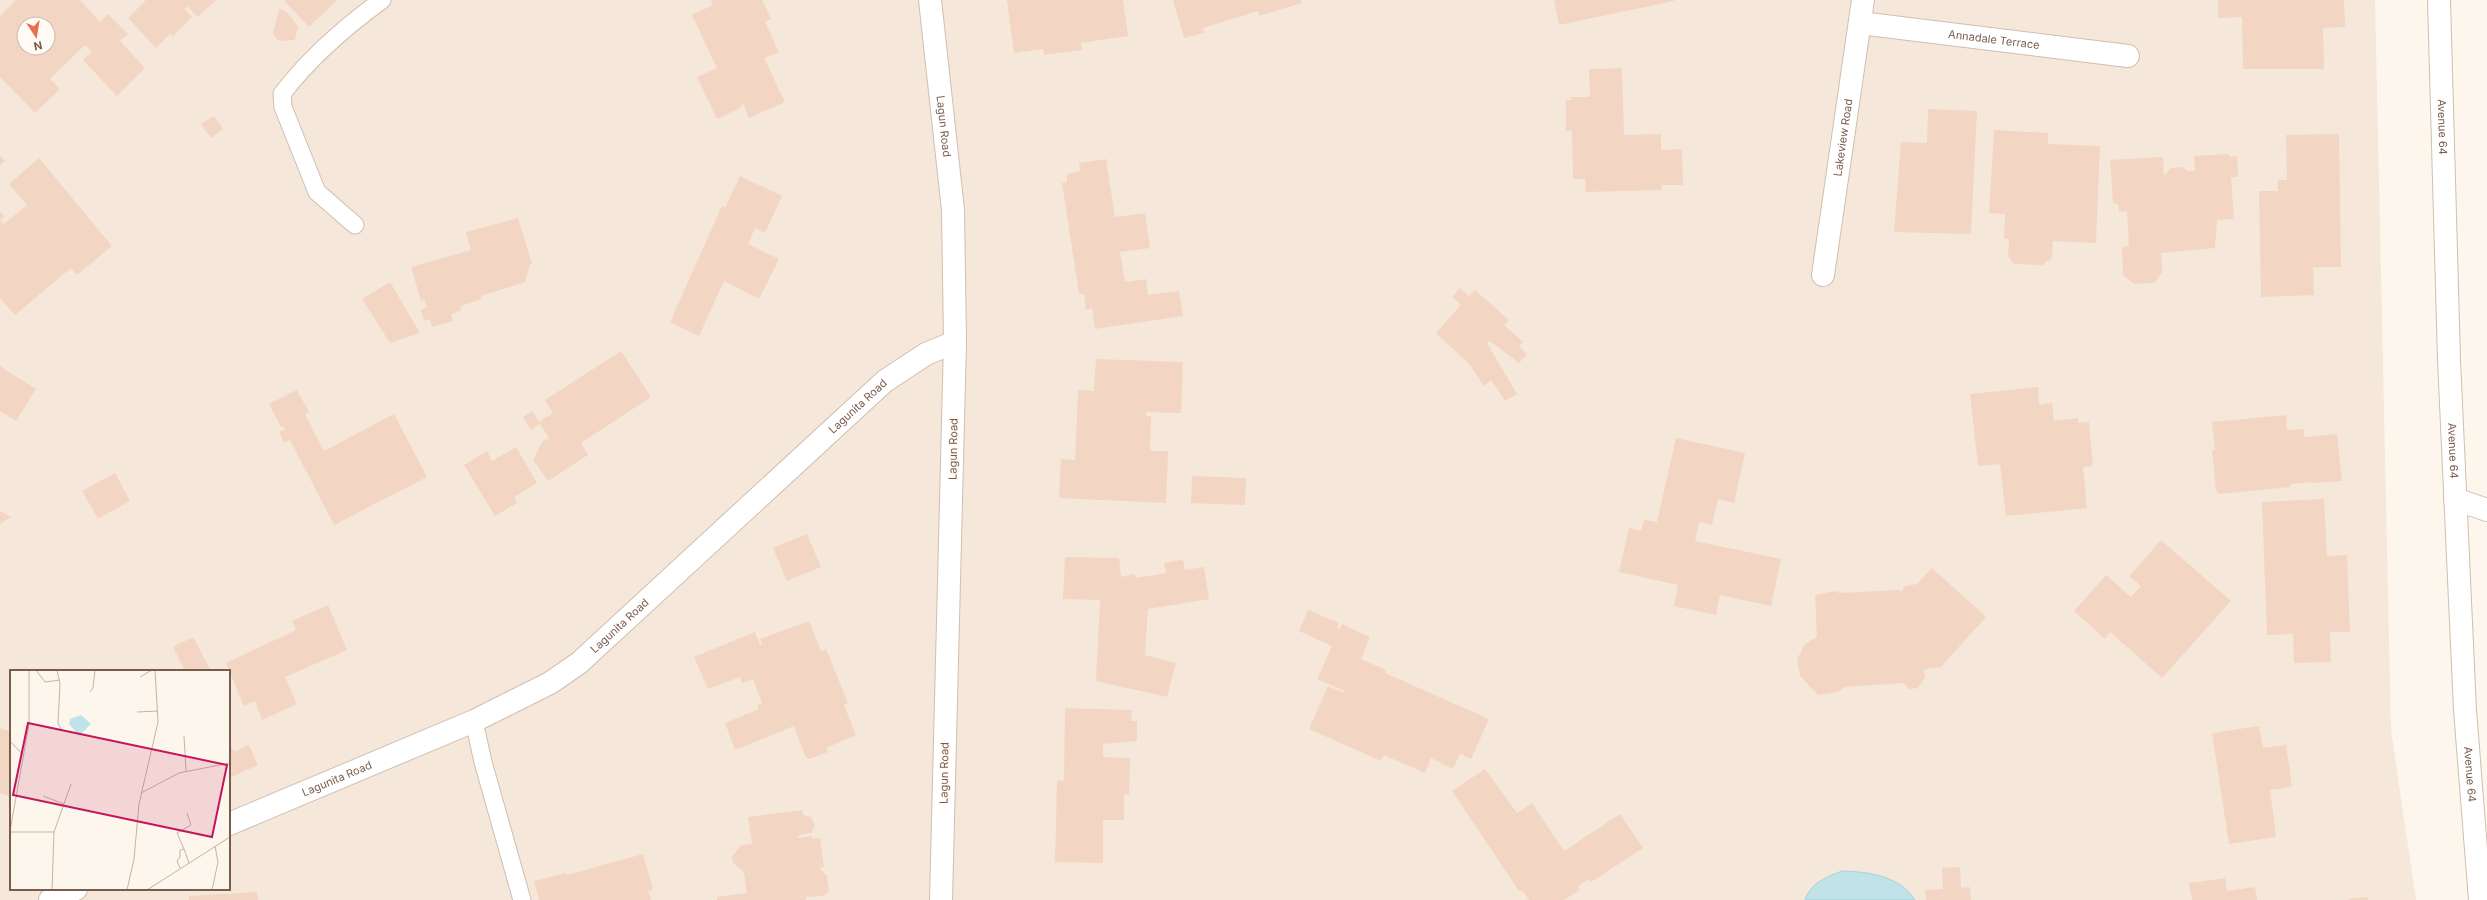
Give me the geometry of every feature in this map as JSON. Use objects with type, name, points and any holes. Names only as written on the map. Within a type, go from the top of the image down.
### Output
[{"type":"street","name":"Lagun Road","points":[[930,0],[953,210],[955,342],[941,900]]},
{"type":"street","name":"Lakeview Road","points":[[1823,275],[1863,0]]},
{"type":"street","name":"Avenue 64","points":[[2439,0],[2449,360],[2465,710],[2480,900]]},
{"type":"street","name":"Annadale Terrace","points":[[1860,23],[2128,56]]},
{"type":"street","name":"Lagunita Road","points":[[230,824],[474,721],[550,683],[579,664],[885,381],[926,354],[955,342]]},
{"type":"street","points":[[2456,498],[2487,510]]},
{"type":"street","points":[[50,900],[74,890]]},
{"type":"lane","points":[[355,224],[317,192],[283,107],[282,94],[298,72],[348,25],[382,0]]},
{"type":"lane","points":[[474,721],[483,762],[522,900]]},
{"type":"shaded area","points":[[0,0],[2375,0],[2391,730],[2416,900],[0,900]]},
{"type":"water","points":[[1842,871],[1862,872],[1882,876],[1900,885],[1915,900],[1805,900],[1807,894],[1820,881]]},
{"type":"building","points":[[16,0],[80,0],[100,22],[108,14],[128,34],[120,41],[145,68],[117,96],[83,60],[92,52],[85,45],[50,79],[60,89],[35,113],[0,77],[0,16]]},
{"type":"building","points":[[146,0],[216,0],[198,17],[187,6],[185,9],[192,17],[173,36],[170,34],[156,48],[128,18]]},
{"type":"building","points":[[337,0],[309,27],[284,1]]},
{"type":"building","points":[[711,0],[762,0],[771,19],[765,22],[779,52],[764,58],[785,102],[749,118],[743,104],[740,105],[742,107],[717,119],[697,77],[717,68],[692,15],[713,5]]},
{"type":"building","points":[[1007,0],[1123,0],[1128,36],[1081,43],[1082,50],[1044,55],[1043,49],[1014,53]]},
{"type":"building","points":[[1173,0],[1301,0],[1302,3],[1259,16],[1258,11],[1203,28],[1204,33],[1184,38]]},
{"type":"building","points":[[1554,0],[1674,0],[1674,1],[1559,25]]},
{"type":"building","points":[[2218,0],[2344,0],[2345,27],[2323,28],[2324,69],[2243,69],[2242,17],[2218,18]]},
{"type":"building","points":[[279,9],[286,11],[298,27],[295,40],[279,41],[273,34]]},
{"type":"building","points":[[1622,68],[1624,135],[1661,134],[1661,150],[1682,149],[1683,185],[1661,185],[1662,190],[1586,192],[1585,179],[1573,179],[1572,131],[1566,131],[1566,100],[1571,100],[1571,97],[1590,97],[1589,69]]},
{"type":"building","points":[[1928,109],[1977,111],[1971,234],[1894,232],[1901,142],[1927,143]]},
{"type":"building","points":[[214,116],[223,129],[211,138],[201,124]]},
{"type":"building","points":[[1994,130],[2048,133],[2048,144],[2100,146],[2096,243],[2053,241],[2052,258],[2042,265],[2014,264],[2008,256],[2009,239],[2004,239],[2005,214],[1989,213]]},
{"type":"building","points":[[2339,134],[2341,267],[2313,267],[2314,295],[2261,297],[2259,191],[2278,191],[2278,180],[2287,180],[2286,135]]},
{"type":"building","points":[[2229,154],[2230,157],[2237,156],[2238,177],[2231,177],[2234,219],[2217,220],[2215,248],[2161,253],[2162,272],[2155,283],[2134,284],[2123,275],[2122,247],[2129,246],[2127,211],[2119,212],[2118,204],[2113,203],[2110,160],[2163,157],[2164,176],[2171,168],[2183,167],[2188,171],[2195,171],[2194,156]]},
{"type":"building","points":[[0,155],[5,161],[0,165]]},
{"type":"building","points":[[39,158],[112,246],[77,275],[71,268],[15,315],[0,298],[0,220],[4,224],[27,205],[9,184]]},
{"type":"building","points":[[1106,159],[1115,217],[1145,213],[1150,248],[1120,252],[1125,282],[1146,279],[1148,295],[1179,291],[1183,316],[1095,329],[1092,308],[1086,310],[1084,294],[1079,294],[1062,183],[1067,182],[1067,174],[1080,171],[1079,163]]},
{"type":"building","points":[[740,176],[782,196],[765,233],[755,228],[748,244],[779,259],[759,299],[724,281],[699,336],[670,322],[722,206],[725,208]]},
{"type":"building","points":[[0,211],[5,217],[0,220]]},
{"type":"building","points":[[518,218],[532,264],[530,265],[525,282],[481,296],[482,299],[460,306],[461,310],[451,315],[453,321],[432,327],[430,319],[424,321],[421,310],[427,307],[424,299],[421,301],[411,267],[471,250],[466,232]]},
{"type":"building","points":[[390,282],[420,333],[390,343],[362,299]]},
{"type":"building","points":[[1460,288],[1469,296],[1475,290],[1509,320],[1504,325],[1523,342],[1519,346],[1527,354],[1519,363],[1490,341],[1487,343],[1517,394],[1505,401],[1491,380],[1484,386],[1469,364],[1436,333],[1461,305],[1452,297]]},
{"type":"building","points":[[621,351],[651,397],[581,443],[588,455],[548,481],[533,460],[542,442],[549,438],[540,424],[531,430],[523,417],[532,411],[539,422],[553,413],[545,400]]},
{"type":"building","points":[[1096,359],[1183,362],[1181,413],[1146,412],[1146,416],[1151,416],[1150,451],[1168,451],[1166,503],[1059,498],[1061,459],[1075,460],[1078,390],[1094,391]]},
{"type":"building","points":[[0,366],[36,389],[16,421],[0,411]]},
{"type":"building","points":[[2038,387],[2039,405],[2052,403],[2054,421],[2078,418],[2078,423],[2089,422],[2093,466],[2083,467],[2087,508],[2006,516],[2000,464],[1978,466],[1970,394]]},
{"type":"building","points":[[297,390],[309,412],[305,414],[324,451],[394,414],[427,477],[334,525],[290,440],[284,443],[279,432],[285,429],[283,426],[281,427],[269,404]]},
{"type":"building","points":[[2286,415],[2287,430],[2304,429],[2304,437],[2337,434],[2342,481],[2290,484],[2290,487],[2219,494],[2216,491],[2212,450],[2215,450],[2212,422]]},
{"type":"building","points":[[1676,438],[1745,453],[1734,503],[1718,499],[1712,525],[1699,522],[1695,541],[1781,559],[1771,606],[1720,595],[1716,615],[1674,606],[1678,585],[1619,572],[1629,528],[1641,531],[1644,520],[1657,522]]},
{"type":"building","points":[[516,447],[537,483],[514,497],[517,503],[495,516],[464,465],[487,451],[492,461]]},
{"type":"building","points":[[115,473],[130,501],[98,519],[82,491]]},
{"type":"building","points":[[1192,476],[1246,478],[1245,505],[1191,503]]},
{"type":"building","points":[[2324,499],[2327,556],[2347,555],[2350,632],[2330,632],[2331,662],[2294,663],[2293,634],[2267,635],[2262,502]]},
{"type":"building","points":[[0,511],[11,517],[0,524]]},
{"type":"building","points":[[807,534],[821,567],[787,581],[773,548]]},
{"type":"building","points":[[2161,540],[2231,601],[2162,678],[2110,632],[2105,639],[2074,611],[2106,575],[2131,597],[2141,586],[2129,576]]},
{"type":"building","points":[[1065,557],[1119,558],[1121,577],[1134,574],[1136,578],[1166,573],[1164,563],[1183,560],[1185,570],[1204,567],[1209,599],[1148,609],[1145,655],[1176,663],[1167,697],[1096,681],[1100,600],[1063,599]]},
{"type":"building","points":[[1932,568],[1986,617],[1941,667],[1924,669],[1925,677],[1918,688],[1909,689],[1904,683],[1844,687],[1838,692],[1818,695],[1800,676],[1797,659],[1805,644],[1817,637],[1815,595],[1836,591],[1839,593],[1900,590],[1900,593],[1905,586],[1917,584]]},
{"type":"building","points":[[328,605],[347,650],[285,677],[297,704],[262,720],[255,701],[244,706],[226,663],[296,630],[292,621]]},
{"type":"building","points":[[1308,610],[1339,623],[1337,628],[1340,629],[1342,624],[1370,637],[1361,659],[1386,670],[1385,673],[1489,719],[1471,759],[1460,754],[1453,769],[1431,758],[1425,773],[1384,755],[1381,761],[1309,729],[1328,686],[1344,693],[1345,691],[1317,679],[1332,646],[1299,631]]},
{"type":"building","points":[[809,621],[821,651],[826,649],[848,703],[844,705],[856,735],[826,748],[828,752],[809,759],[806,758],[794,726],[735,750],[725,723],[759,709],[757,705],[762,703],[753,679],[742,683],[740,677],[708,689],[694,657],[755,632],[760,645],[762,644],[760,639]]},
{"type":"building","points":[[193,637],[210,670],[184,670],[173,647]]},
{"type":"building","points":[[1065,708],[1132,710],[1131,721],[1137,721],[1137,741],[1103,744],[1103,757],[1130,758],[1129,795],[1124,794],[1124,820],[1103,820],[1103,863],[1055,862],[1057,781],[1064,780]]},
{"type":"building","points":[[2259,726],[2263,748],[2286,745],[2292,787],[2270,790],[2276,837],[2229,844],[2212,733]]},
{"type":"building","points":[[0,728],[10,732],[10,797],[0,793]]},
{"type":"building","points":[[230,744],[234,752],[249,745],[258,765],[230,778]]},
{"type":"building","points":[[1485,769],[1517,813],[1532,803],[1564,851],[1620,814],[1643,848],[1591,882],[1589,879],[1578,886],[1580,890],[1564,900],[1529,900],[1523,891],[1519,891],[1452,791]]},
{"type":"building","points":[[10,800],[10,810],[8,805]]},
{"type":"building","points":[[803,810],[803,815],[811,817],[815,826],[811,833],[802,834],[796,838],[812,836],[812,839],[820,838],[824,867],[819,868],[827,876],[829,891],[824,896],[806,897],[806,900],[717,900],[717,897],[747,893],[744,872],[733,863],[732,857],[741,845],[752,844],[748,817]]},
{"type":"building","points":[[643,854],[653,889],[648,891],[651,900],[539,900],[534,881],[566,873],[567,875]]},
{"type":"building","points":[[1960,867],[1961,888],[1970,887],[1971,900],[1926,900],[1925,890],[1943,889],[1942,868]]},
{"type":"building","points":[[2225,878],[2227,891],[2255,887],[2257,900],[2192,900],[2189,883]]},
{"type":"building","points":[[257,892],[258,900],[189,900],[188,896]]},
{"type":"building","points":[[2368,897],[2368,900],[2349,900],[2349,899]]}]
